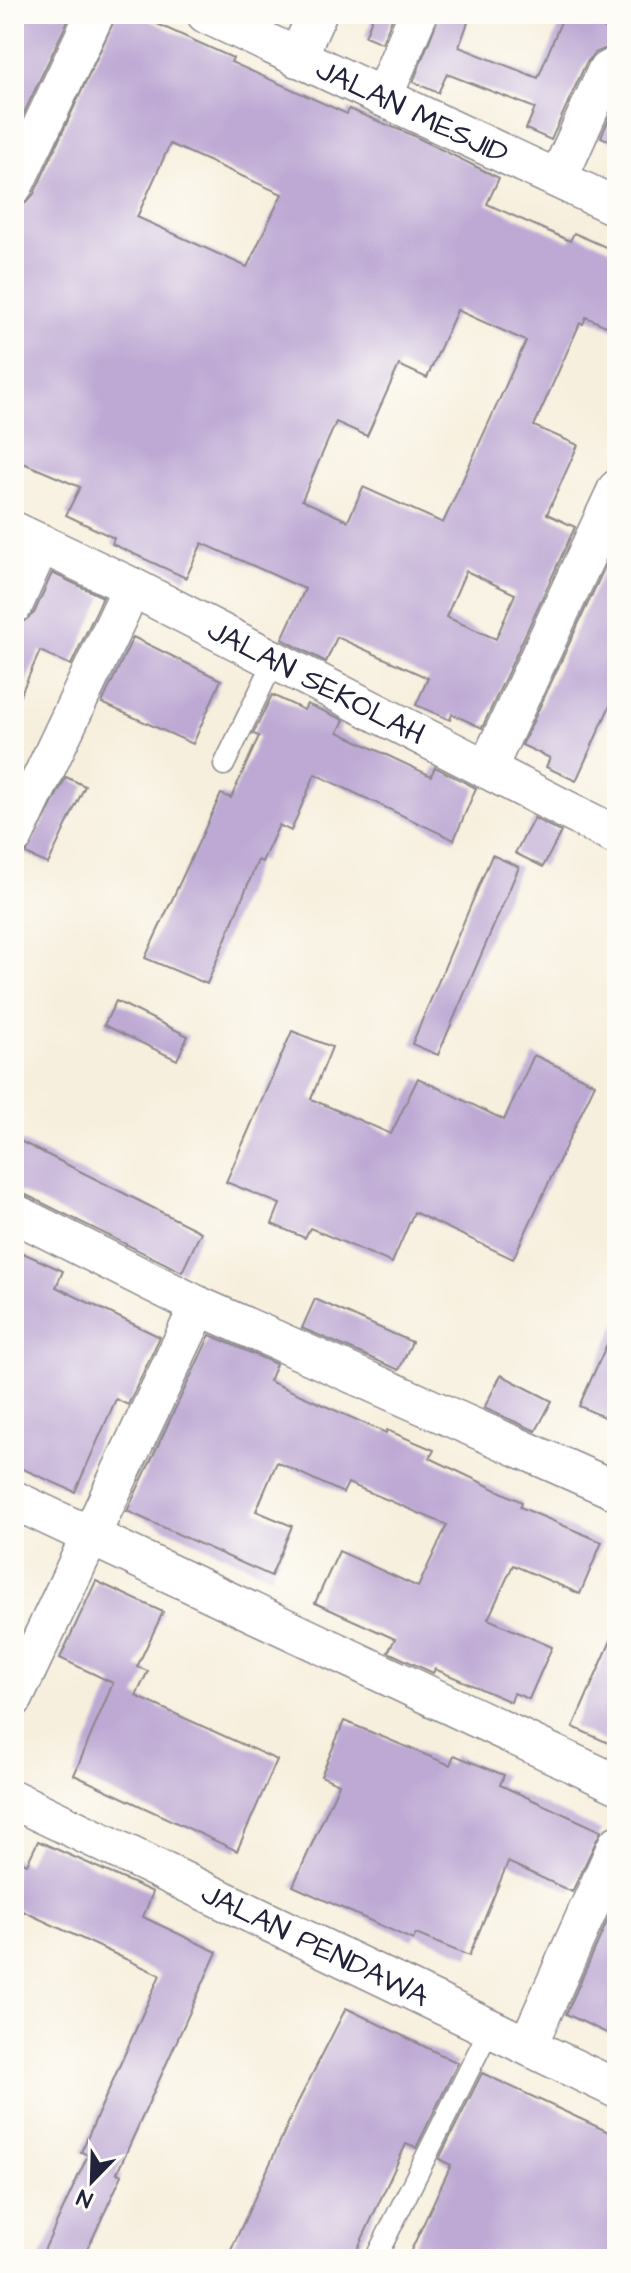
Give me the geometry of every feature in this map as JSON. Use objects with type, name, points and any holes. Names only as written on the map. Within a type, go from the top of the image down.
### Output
[{"type":"street","points":[[14,185],[95,14]]},
{"type":"street","points":[[297,58],[317,14]]},
{"type":"street","points":[[383,97],[418,14]]},
{"type":"street","name":"JALAN MESJID","points":[[209,15],[617,207]]},
{"type":"street","points":[[558,179],[606,72],[617,66]]},
{"type":"street","points":[[488,767],[617,489]]},
{"type":"street","points":[[14,604],[28,537]]},
{"type":"street","name":"JALAN SEKOLAH","points":[[28,537],[488,767],[617,836]]},
{"type":"street","points":[[14,836],[132,587]]},
{"type":"street","points":[[14,1213],[199,1306],[617,1491]]},
{"type":"street","points":[[14,1698],[199,1306]]},
{"type":"street","points":[[14,1500],[617,1784]]},
{"type":"street","name":"JALAN PENDAWA","points":[[14,1800],[617,2089]]},
{"type":"street","points":[[528,2045],[617,1845]]},
{"type":"lane","points":[[224,765],[274,661]]},
{"type":"lane","points":[[375,2259],[490,2028]]},
{"type":"building","points":[[14,14],[71,14],[14,134]]},
{"type":"building","points":[[117,14],[135,14],[233,58],[231,62],[347,114],[349,109],[412,135],[499,178],[487,204],[570,241],[574,233],[617,252],[617,331],[586,317],[583,324],[580,323],[534,426],[578,445],[547,514],[575,527],[482,728],[452,714],[450,720],[416,705],[428,678],[337,637],[326,662],[282,639],[305,589],[202,543],[186,578],[112,544],[114,538],[66,515],[80,487],[14,459],[14,207],[26,203],[34,194]],"holes":[[[170,144],[282,194],[247,267],[137,217]],[[457,310],[526,341],[443,523],[363,487],[348,521],[302,500],[336,422],[367,436],[399,365],[427,378]],[[466,571],[515,594],[496,639],[446,617]]]},
{"type":"building","points":[[374,14],[394,14],[382,43],[365,36]]},
{"type":"building","points":[[440,14],[471,14],[459,47],[538,78],[564,14],[572,14],[617,34],[613,45],[595,53],[586,63],[551,140],[526,129],[535,108],[447,74],[438,93],[413,82]]},
{"type":"building","points":[[617,101],[617,144],[601,137]]},
{"type":"building","points":[[615,545],[617,690],[576,781],[546,767],[550,758],[522,745]]},
{"type":"building","points":[[52,573],[103,597],[71,665],[40,651],[14,709],[14,638],[20,624],[34,613]]},
{"type":"building","points":[[133,637],[221,680],[193,744],[102,703]]},
{"type":"building","points":[[272,695],[304,710],[307,704],[344,720],[338,732],[431,776],[435,767],[476,788],[454,840],[315,774],[291,831],[279,825],[262,862],[258,860],[207,984],[145,958],[221,794],[231,798],[259,736],[253,734]]},
{"type":"building","points":[[66,777],[85,786],[48,864],[26,854]]},
{"type":"building","points":[[534,818],[561,832],[543,867],[515,853]]},
{"type":"building","points":[[492,855],[519,867],[438,1055],[412,1044]]},
{"type":"building","points":[[116,1001],[188,1036],[177,1060],[104,1025]]},
{"type":"building","points":[[292,1031],[332,1047],[311,1099],[391,1134],[418,1078],[504,1120],[534,1055],[595,1084],[513,1259],[414,1212],[392,1263],[310,1228],[305,1238],[272,1224],[280,1204],[226,1182]]},
{"type":"building","points":[[14,1138],[201,1232],[182,1272],[14,1189]]},
{"type":"building","points":[[14,1249],[63,1271],[56,1287],[160,1337],[128,1405],[116,1399],[75,1492],[14,1465]]},
{"type":"building","points":[[315,1299],[412,1342],[399,1370],[302,1328]]},
{"type":"building","points":[[617,1322],[617,1423],[579,1406]]},
{"type":"building","points":[[210,1335],[276,1364],[269,1381],[386,1433],[387,1430],[434,1450],[430,1458],[522,1502],[520,1507],[602,1542],[580,1594],[513,1565],[488,1619],[552,1647],[529,1699],[514,1693],[511,1702],[435,1669],[433,1673],[388,1652],[395,1639],[315,1603],[339,1551],[418,1587],[447,1525],[348,1483],[343,1493],[277,1462],[256,1511],[292,1526],[271,1576],[127,1511]]},
{"type":"building","points":[[501,1375],[552,1401],[536,1431],[484,1408]]},
{"type":"building","points":[[96,1581],[163,1612],[137,1667],[148,1671],[136,1696],[277,1760],[237,1851],[74,1775],[113,1683],[60,1658]]},
{"type":"building","points":[[617,1627],[617,1747],[573,1727]]},
{"type":"building","points":[[344,1721],[450,1765],[454,1755],[504,1775],[500,1785],[601,1831],[572,1892],[508,1862],[469,1956],[416,1934],[413,1940],[293,1886],[339,1784],[321,1776]]},
{"type":"building","points":[[38,1841],[153,1892],[143,1917],[217,1952],[117,2173],[122,2175],[83,2259],[40,2259],[88,2155],[81,2152],[160,1975],[14,1907],[14,1858],[27,1864]]},
{"type":"building","points":[[617,1899],[617,2038],[566,2014]]},
{"type":"building","points":[[346,2008],[458,2063],[416,2148],[406,2144],[353,2259],[227,2259],[296,2106]]},
{"type":"building","points":[[482,2073],[617,2136],[617,2259],[407,2259],[451,2165],[439,2159]]}]
